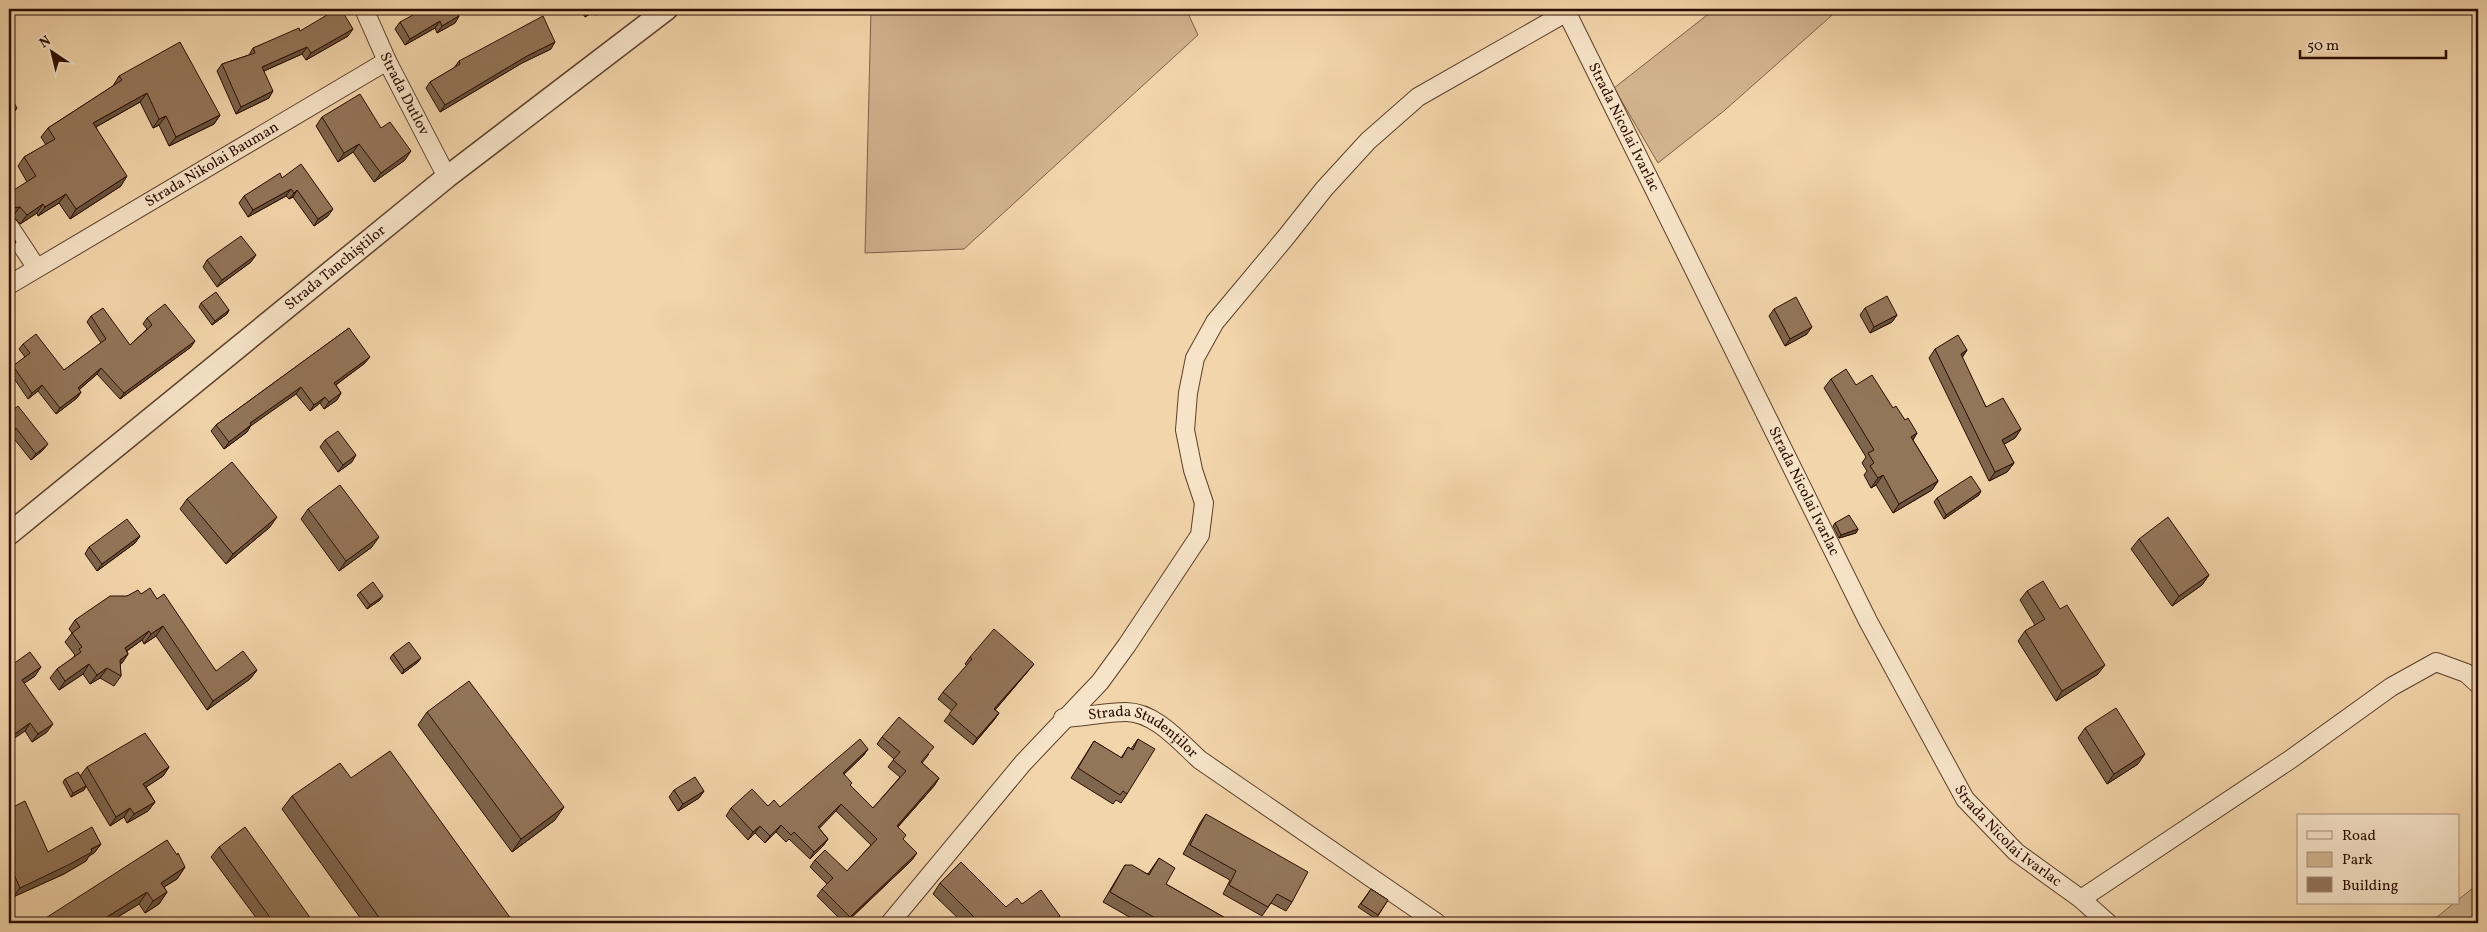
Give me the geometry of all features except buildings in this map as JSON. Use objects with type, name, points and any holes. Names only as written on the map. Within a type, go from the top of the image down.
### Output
[{"type":"street","name":"Strada Dutlov","points":[[364,9],[387,61],[447,177]]},
{"type":"street","name":"Strada Tanchiștilor","points":[[9,534],[447,177],[667,9]]},
{"type":"street","points":[[1064,718],[1100,682],[1127,645],[1200,535],[1204,503],[1193,470],[1185,430],[1188,393],[1195,358],[1215,322],[1324,189],[1368,141],[1389,122],[1418,97],[1566,10]]},
{"type":"street","name":"Strada Nicolai Ivarlac","points":[[1566,10],[1868,621],[1965,799],[2016,852],[2082,899],[2108,923]]},
{"type":"street","name":"Strada Nikolai Bauman","points":[[9,285],[36,267],[387,61]]},
{"type":"street","points":[[9,226],[36,267]]},
{"type":"street","points":[[2082,899],[2291,758],[2391,687],[2436,662],[2466,673],[2478,684]]},
{"type":"street","name":"Strada Studenților","points":[[890,923],[1064,718],[1126,712],[1142,715],[1164,728],[1200,760],[1437,923]]},
{"type":"green space","points":[[871,9],[1186,9],[1198,35],[964,249],[865,253]]},
{"type":"green space","points":[[1710,9],[1839,9],[1725,110],[1658,163],[1614,88],[1711,12]]},
{"type":"green space","points":[[2478,884],[2478,923],[2430,923],[2453,904],[2460,904],[2460,898]]}]
